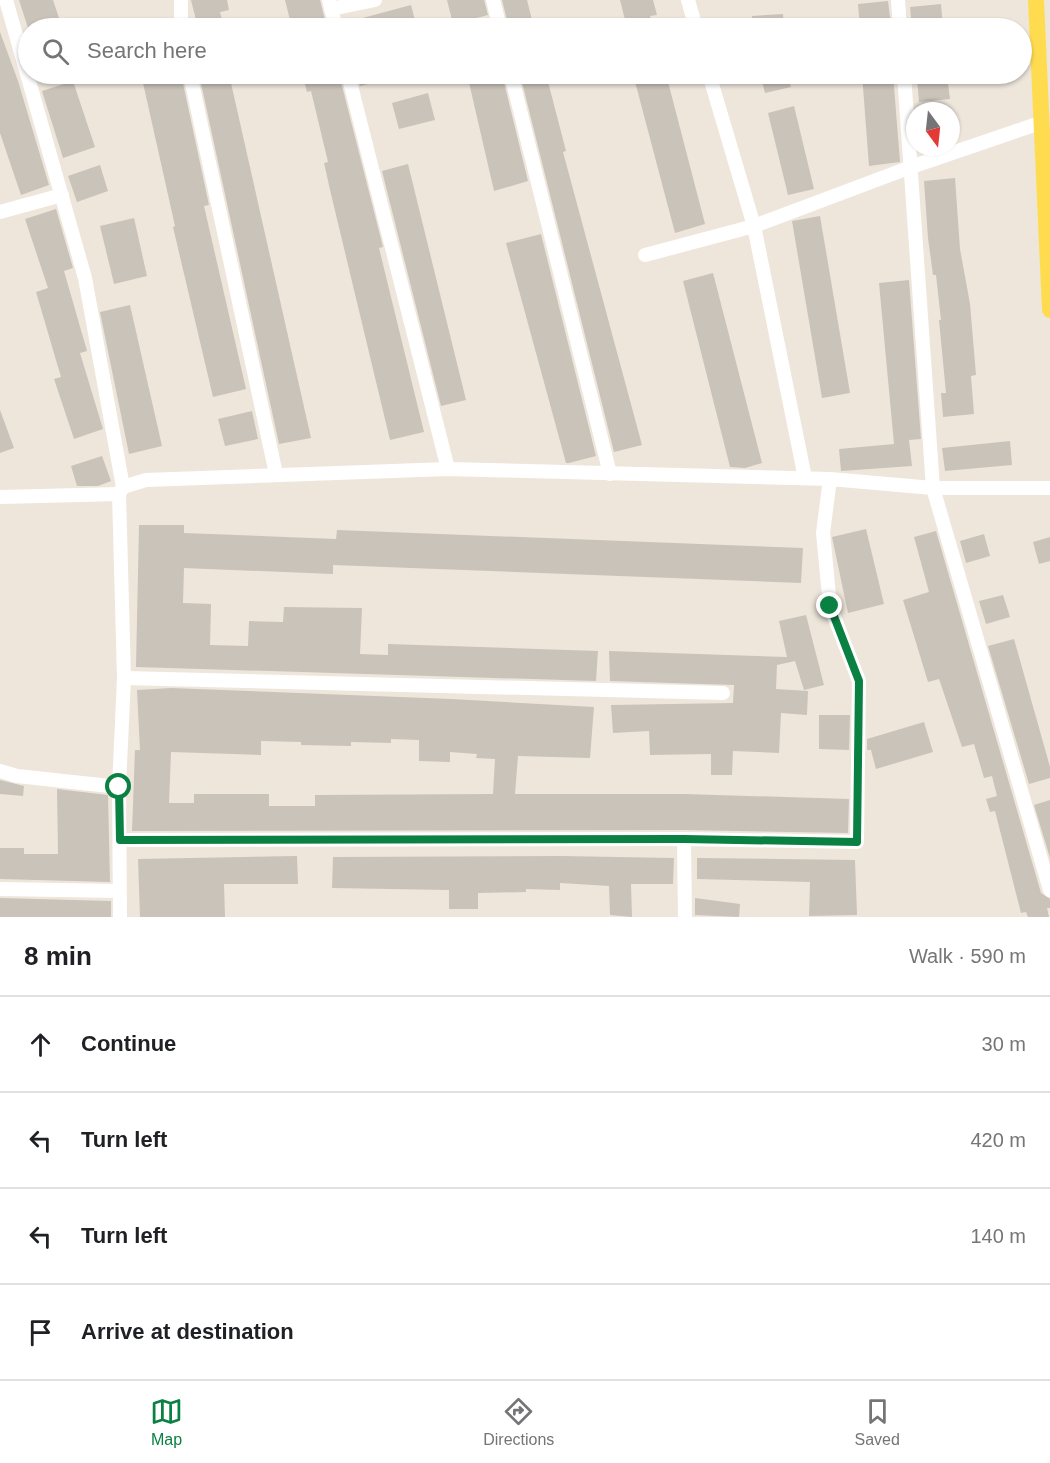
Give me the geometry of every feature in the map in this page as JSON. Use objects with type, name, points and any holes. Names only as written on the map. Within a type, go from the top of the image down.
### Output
[{"type":"main road","points":[[1036,0],[1040,123],[1046,148],[1050,310]]},
{"type":"street","points":[[6,0],[18,42]]},
{"type":"street","points":[[181,0],[181,18]]},
{"type":"street","points":[[330,5],[375,0]]},
{"type":"street","points":[[493,0],[498,18]]},
{"type":"street","points":[[688,0],[693,18]]},
{"type":"street","points":[[898,0],[899,18]]},
{"type":"street","points":[[30,84],[85,278],[121,490],[124,678],[119,787],[120,917]]},
{"type":"street","points":[[192,84],[276,474]]},
{"type":"street","points":[[351,84],[448,469]]},
{"type":"street","points":[[513,84],[610,474]]},
{"type":"street","points":[[713,84],[754,226],[805,478]]},
{"type":"street","points":[[905,84],[933,488],[1050,890]]},
{"type":"street","points":[[645,255],[754,226],[911,167],[1040,123]]},
{"type":"street","points":[[0,212],[62,195]]},
{"type":"street","points":[[0,497],[121,490],[146,480],[448,469],[805,478],[933,488],[1050,488]]},
{"type":"street","points":[[120,840],[684,839],[857,842],[859,681],[830,606],[823,533],[830,479]]},
{"type":"street","points":[[124,678],[723,693]]},
{"type":"street","points":[[0,771],[17,776],[119,787]]},
{"type":"street","points":[[684,839],[685,917]]},
{"type":"street","points":[[0,889],[119,891]]},
{"type":"building","points":[[19,0],[53,0],[59,18],[25,18]]},
{"type":"building","points":[[191,0],[227,0],[229,10],[220,12],[222,18],[196,18]]},
{"type":"building","points":[[285,0],[320,0],[324,18],[290,18]]},
{"type":"building","points":[[447,0],[484,0],[488,15],[476,18],[452,18]]},
{"type":"building","points":[[502,0],[527,0],[532,18],[506,18]]},
{"type":"building","points":[[620,0],[653,0],[657,15],[650,16],[651,18],[624,18]]},
{"type":"building","points":[[888,1],[890,18],[859,18],[858,4]]},
{"type":"building","points":[[941,4],[942,18],[911,18],[910,7]]},
{"type":"building","points":[[411,5],[414,18],[363,18]]},
{"type":"building","points":[[783,14],[783,18],[752,18],[752,16]]},
{"type":"building","points":[[0,32],[18,81],[49,185],[21,195],[0,133]]},
{"type":"building","points":[[64,84],[74,84],[95,147],[63,158],[42,91]]},
{"type":"building","points":[[143,84],[183,84],[209,205],[204,206],[246,389],[213,397],[173,227],[175,226]]},
{"type":"building","points":[[201,84],[231,84],[311,438],[279,444]]},
{"type":"building","points":[[305,84],[342,84],[383,247],[379,248],[424,432],[390,440],[324,163],[328,162],[311,91],[307,92]]},
{"type":"building","points":[[469,84],[504,84],[528,181],[494,191]]},
{"type":"building","points":[[522,84],[549,84],[566,151],[563,152],[642,445],[614,452]]},
{"type":"building","points":[[636,84],[669,84],[705,224],[675,233]]},
{"type":"building","points":[[763,84],[790,84],[791,87],[765,93]]},
{"type":"building","points":[[863,84],[894,84],[900,162],[869,166]]},
{"type":"building","points":[[917,84],[948,84],[950,99],[919,102]]},
{"type":"building","points":[[428,93],[435,120],[399,129],[392,103]]},
{"type":"building","points":[[794,106],[814,189],[788,195],[768,113]]},
{"type":"building","points":[[408,164],[466,400],[441,406],[382,171]]},
{"type":"building","points":[[100,165],[108,191],[77,202],[68,176]]},
{"type":"building","points":[[955,178],[960,249],[970,304],[976,375],[971,376],[974,414],[943,417],[941,393],[946,393],[939,320],[941,320],[936,275],[933,275],[928,238],[924,181]]},
{"type":"building","points":[[56,209],[73,268],[64,271],[87,351],[80,353],[103,429],[74,439],[54,379],[61,377],[36,292],[48,288],[25,219]]},
{"type":"building","points":[[820,216],[850,393],[822,398],[792,221]]},
{"type":"building","points":[[134,218],[147,276],[114,284],[100,226]]},
{"type":"building","points":[[541,234],[596,456],[569,463],[566,463],[506,243]]},
{"type":"building","points":[[713,273],[762,463],[745,468],[730,467],[683,281]]},
{"type":"building","points":[[909,280],[921,439],[909,440],[912,466],[841,471],[839,449],[894,444],[879,283]]},
{"type":"building","points":[[130,305],[162,446],[129,454],[100,312]]},
{"type":"building","points":[[0,410],[14,448],[0,453]]},
{"type":"building","points":[[252,411],[258,439],[225,446],[218,419]]},
{"type":"building","points":[[1010,441],[1012,465],[945,471],[942,448]]},
{"type":"building","points":[[102,456],[111,481],[98,486],[77,486],[71,466]]},
{"type":"building","points":[[139,525],[184,525],[184,533],[336,539],[337,530],[803,548],[801,583],[333,565],[333,574],[184,568],[183,603],[211,604],[210,645],[248,646],[249,621],[283,622],[284,607],[362,608],[360,654],[388,655],[388,644],[598,651],[596,681],[136,667]]},
{"type":"building","points":[[866,529],[884,604],[848,613],[832,537]]},
{"type":"building","points":[[936,531],[1041,893],[1050,899],[1050,908],[1047,908],[1049,917],[1028,917],[1026,912],[1021,913],[995,811],[990,812],[986,799],[997,796],[992,776],[984,778],[974,744],[962,747],[939,679],[928,682],[903,600],[929,592],[914,537]]},
{"type":"building","points":[[984,534],[990,556],[966,563],[960,541]]},
{"type":"building","points":[[1050,537],[1050,561],[1039,564],[1033,542]]},
{"type":"building","points":[[1003,595],[1010,617],[986,624],[979,601]]},
{"type":"building","points":[[806,615],[824,685],[804,690],[795,661],[777,665],[776,689],[808,691],[807,715],[781,713],[779,753],[733,751],[732,775],[711,775],[711,754],[650,755],[649,731],[613,733],[611,705],[733,703],[734,685],[610,681],[609,651],[787,657],[779,621]]},
{"type":"building","points":[[1014,639],[1050,767],[1050,778],[1029,784],[988,646]]},
{"type":"building","points":[[171,688],[594,707],[590,758],[518,756],[515,794],[684,794],[849,799],[848,833],[684,830],[132,831],[135,750],[140,750],[137,690]],"holes":[[[391,739],[419,740],[419,761],[450,762],[450,752],[477,754],[476,758],[495,759],[493,794],[315,795],[315,806],[269,806],[269,794],[194,794],[194,803],[169,803],[171,752],[261,755],[261,741],[351,746],[351,742],[391,743]]]},
{"type":"building","points":[[819,715],[850,715],[849,750],[819,749]]},
{"type":"building","points":[[924,722],[933,752],[876,769],[871,750],[867,750],[867,739]]},
{"type":"building","points":[[0,780],[24,786],[23,796],[0,794]]},
{"type":"building","points":[[57,789],[108,795],[110,882],[0,879],[0,848],[24,848],[24,854],[58,854]]},
{"type":"building","points":[[1050,800],[1050,858],[1034,805]]},
{"type":"building","points":[[297,856],[298,884],[224,884],[225,917],[140,917],[138,859]]},
{"type":"building","points":[[333,857],[674,858],[673,884],[631,884],[632,917],[610,915],[609,886],[560,883],[560,890],[526,889],[526,892],[478,893],[478,909],[449,909],[449,890],[332,888]]},
{"type":"building","points":[[697,858],[855,860],[857,915],[809,916],[810,882],[697,879]]},
{"type":"building","points":[[0,898],[111,901],[111,917],[0,917]]},
{"type":"building","points":[[695,898],[740,904],[739,917],[695,915]]},
{"type":"route","points":[[119,787],[120,840],[684,839],[857,842],[859,681],[830,606]]}]
